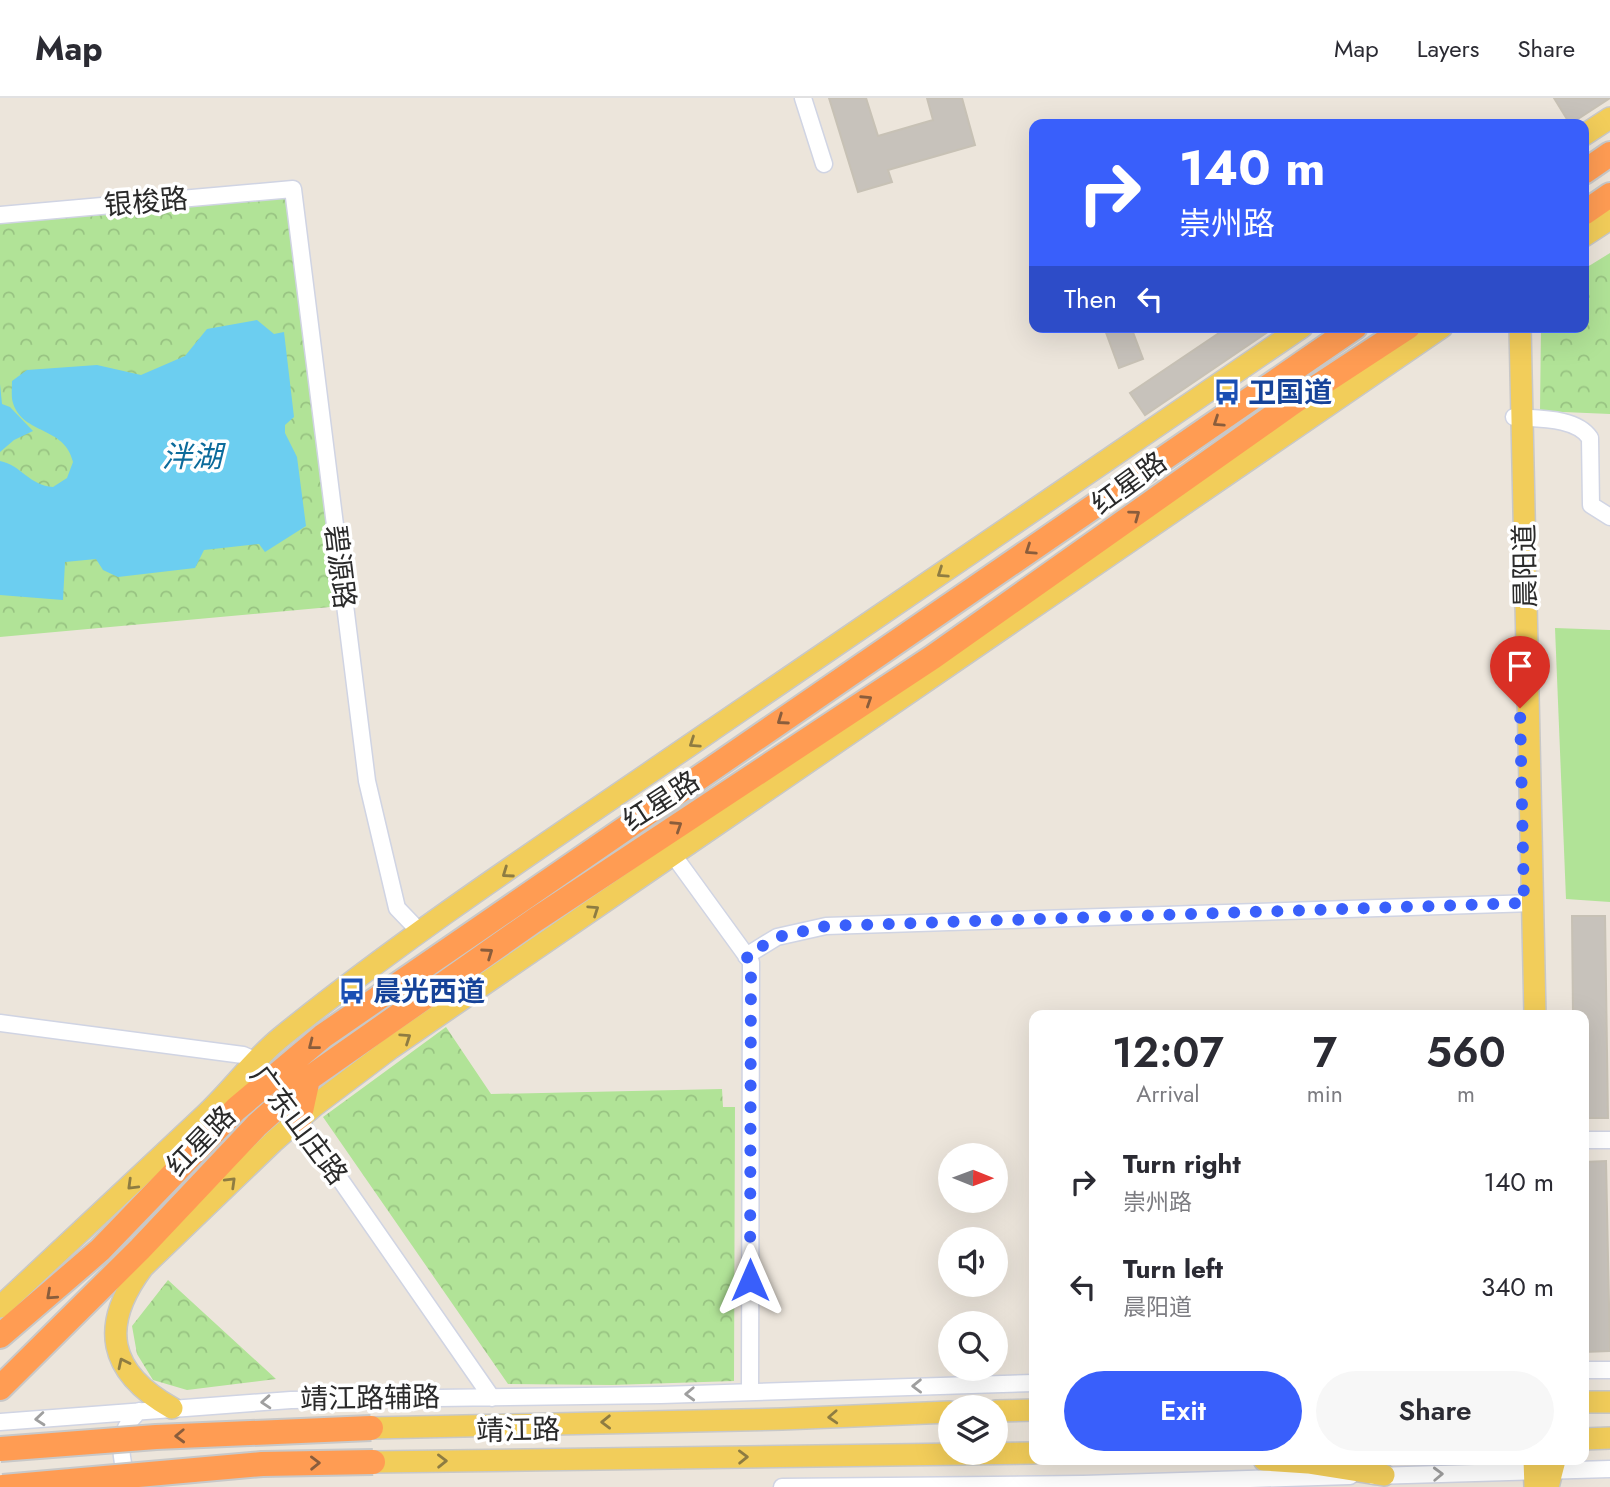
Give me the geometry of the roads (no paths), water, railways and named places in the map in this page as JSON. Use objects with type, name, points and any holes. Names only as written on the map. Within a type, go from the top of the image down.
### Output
[{"type":"highway","points":[[1589,169],[1610,154]]},
{"type":"highway","points":[[1589,209],[1610,195]]},
{"type":"highway","name":"红星路","points":[[0,1336],[100,1250],[236,1109],[262,1070],[323,1036],[1346,333]]},
{"type":"highway","name":"红星路","points":[[0,1388],[122,1267],[152,1248],[257,1125],[292,1110],[308,1079],[535,920],[933,657],[1295,401],[1399,333]]},
{"type":"highway","points":[[234,1087],[262,1070]]},
{"type":"highway","name":"靖江路","points":[[0,1450],[156,1437],[371,1427]]},
{"type":"highway","name":"靖江路","points":[[3,1487],[262,1464],[373,1462]]},
{"type":"main road","points":[[1589,132],[1610,118]]},
{"type":"main road","points":[[1589,233],[1610,219]]},
{"type":"main road","points":[[262,1070],[421,933],[1293,333]]},
{"type":"main road","points":[[292,1110],[391,1048],[674,856],[1434,333]]},
{"type":"main road","name":"晨阳道","points":[[1512,333],[1518,417]]},
{"type":"main road","name":"晨阳道","points":[[1520,333],[1518,417],[1528,903],[1526,1010]]},
{"type":"main road","name":"晨阳道","points":[[1528,903],[1535,1010]]},
{"type":"main road","points":[[0,1307],[234,1087]]},
{"type":"main road","points":[[152,1248],[143,1267],[122,1297],[115,1338],[119,1361],[148,1394],[172,1408]]},
{"type":"main road","points":[[1589,1402],[1610,1402]]},
{"type":"main road","points":[[1008,1411],[1029,1410]]},
{"type":"main road","name":"靖江路","points":[[371,1427],[782,1419],[938,1412]]},
{"type":"main road","points":[[1589,1439],[1610,1438]]},
{"type":"main road","name":"靖江路","points":[[373,1462],[1029,1453]]},
{"type":"main road","points":[[1321,1465],[1384,1475]]},
{"type":"street","points":[[803,98],[824,164]]},
{"type":"street","name":"银梭路","points":[[0,215],[293,189]]},
{"type":"street","name":"碧源路","points":[[293,189],[367,781],[397,908],[421,933]]},
{"type":"street","points":[[1518,417],[1569,423],[1585,429],[1590,438],[1591,505],[1610,517]]},
{"type":"street","points":[[674,856],[751,962],[750,1391]]},
{"type":"street","points":[[746,956],[777,937],[826,926],[1528,903]]},
{"type":"street","name":"广东山庄路","points":[[0,1023],[243,1055],[262,1070],[292,1110],[492,1398]]},
{"type":"street","points":[[1589,1140],[1610,1140]]},
{"type":"street","points":[[122,1267],[122,1297]]},
{"type":"street","points":[[1589,1370],[1610,1370]]},
{"type":"street","name":"靖江路辅路","points":[[0,1422],[291,1400],[492,1398],[1029,1383]]},
{"type":"street","points":[[129,1487],[122,1464],[124,1429],[139,1411]]},
{"type":"street","points":[[92,1415],[110,1428],[117,1465],[112,1487]]},
{"type":"street","points":[[782,1487],[1083,1484],[1610,1469]]},
{"type":"water","name":"泮湖","points":[[257,320],[274,334],[284,332],[294,417],[285,425],[285,433],[297,457],[306,526],[265,552],[259,544],[204,550],[195,568],[118,577],[103,570],[96,559],[65,562],[63,600],[0,595],[0,461],[38,483],[53,487],[67,478],[73,462],[69,450],[62,442],[25,421],[18,413],[12,401],[12,381],[27,370],[97,365],[141,375],[185,356],[207,329]]},
{"type":"water","points":[[0,384],[2,404],[10,407],[33,431],[14,440],[0,452]]},
{"type":"place","name":"卫国道","points":[[1227,392]]},
{"type":"place","name":"晨光西道","points":[[352,991]]}]
